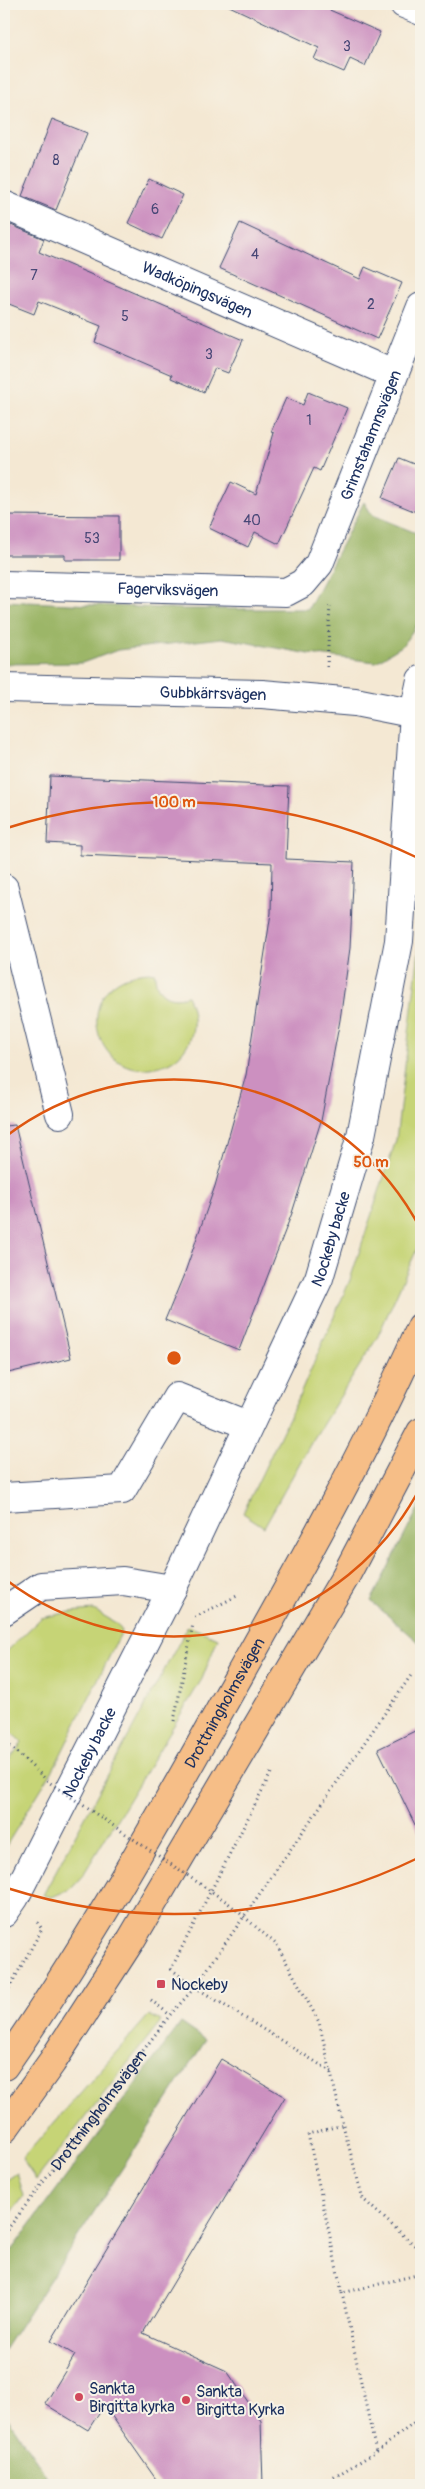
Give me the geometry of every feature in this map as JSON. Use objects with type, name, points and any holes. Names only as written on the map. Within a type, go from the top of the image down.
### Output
[{"type":"main road","name":"Drottningholmsvägen","points":[[4,2066],[98,1918],[181,1780],[304,1560],[394,1388],[421,1327]]},
{"type":"main road","points":[[4,2130],[52,2062],[131,1940],[344,1579],[421,1432]]},
{"type":"street","points":[[404,4],[421,11]]},
{"type":"street","name":"Wadköpingsvägen","points":[[4,205],[393,374]]},
{"type":"street","name":"Grimstahamnsvägen","points":[[319,564],[421,307]]},
{"type":"street","name":"Fagerviksvägen","points":[[4,585],[286,592],[303,583],[319,564]]},
{"type":"street","points":[[418,714],[421,680]]},
{"type":"street","name":"Gubbkärrsvägen","points":[[4,688],[262,694],[325,699],[418,714]]},
{"type":"street","name":"Nockeby backe","points":[[4,1913],[15,1897],[167,1598],[216,1499],[248,1425],[319,1278],[361,1136],[399,941],[418,714]]},
{"type":"street","points":[[4,888],[60,1114]]},
{"type":"street","points":[[4,1497],[122,1490],[177,1397],[248,1425]]},
{"type":"street","points":[[4,1611],[41,1586],[123,1581],[167,1598]]},
{"type":"path","points":[[319,564],[331,587],[325,699]]},
{"type":"path","points":[[174,1723],[175,1706],[195,1618],[237,1596]]},
{"type":"path","points":[[167,1598],[195,1618]]},
{"type":"path","name":"Drottningholmsvägen","points":[[4,2234],[170,2015],[195,1987],[412,1674]]},
{"type":"path","points":[[4,1740],[58,1789],[227,1902],[277,1945],[319,2022],[343,2125],[363,2199],[421,2251]]},
{"type":"path","points":[[211,1891],[170,1969],[195,1987],[332,2072]]},
{"type":"path","points":[[4,1998],[13,1979]]},
{"type":"path","points":[[150,2000],[170,2015]]},
{"type":"path","points":[[343,2125],[308,2134],[376,2452]]},
{"type":"path","points":[[342,2293],[421,2274]]},
{"type":"path","points":[[321,2485],[376,2452],[421,2418]]},
{"type":"green space","points":[[364,502],[372,515],[421,535],[421,619],[402,646],[376,662],[309,654],[222,638],[118,650],[82,663],[4,664],[4,601],[182,609],[308,609]]},
{"type":"green space","points":[[421,934],[421,1240],[377,1338],[311,1443],[264,1527],[243,1513],[298,1399],[350,1280],[396,1140]]},
{"type":"green space","points":[[149,972],[155,973],[157,986],[164,994],[174,998],[187,996],[193,1015],[192,1035],[180,1054],[164,1065],[133,1067],[115,1059],[103,1045],[97,1027],[98,1008],[107,991],[123,978]]},
{"type":"green space","points":[[421,1503],[421,1644],[371,1601]]},
{"type":"green space","points":[[94,1610],[116,1623],[122,1631],[54,1768],[4,1849],[4,1757],[8,1761],[22,1743],[4,1724],[4,1654],[41,1618],[70,1612]]},
{"type":"green space","points":[[188,1626],[218,1638],[202,1679],[83,1875],[70,1889],[52,1897],[43,1895]]},
{"type":"green space","points":[[149,2015],[161,2021],[36,2180],[22,2159]]},
{"type":"green space","points":[[181,2023],[206,2040],[4,2350],[4,2260]]},
{"type":"green space","points":[[17,2173],[24,2196],[4,2223],[4,2182]]},
{"type":"green space","points":[[4,2413],[53,2485],[4,2485]]},
{"type":"building","points":[[225,4],[316,4],[380,32],[365,66],[350,59],[344,72],[314,59],[319,48]]},
{"type":"building","points":[[52,119],[87,133],[56,210],[22,196]]},
{"type":"building","points":[[149,179],[183,195],[162,239],[128,223]]},
{"type":"building","points":[[240,223],[360,279],[365,267],[402,283],[377,339],[219,268]]},
{"type":"building","points":[[11,225],[44,239],[39,252],[243,340],[228,373],[215,368],[204,392],[171,378],[172,375],[95,342],[101,326],[39,301],[34,314],[4,302],[4,242]]},
{"type":"building","points":[[308,392],[347,408],[320,471],[314,468],[279,544],[255,532],[248,547],[209,528],[231,482],[256,494],[274,433],[271,432],[286,398],[303,405]]},
{"type":"building","points":[[399,458],[421,467],[421,514],[382,498]]},
{"type":"building","points":[[4,515],[119,516],[119,560],[65,560],[65,555],[4,555]]},
{"type":"building","points":[[50,776],[289,786],[286,859],[354,862],[350,948],[340,1020],[321,1121],[292,1213],[239,1350],[165,1320],[185,1272],[215,1186],[246,1075],[271,913],[272,863],[80,855],[80,845],[47,843]]},
{"type":"building","points":[[15,1125],[71,1358],[4,1374],[4,1126]]},
{"type":"building","points":[[421,1728],[421,1837],[378,1749]]},
{"type":"building","points":[[221,2059],[285,2097],[143,2333],[227,2371],[261,2421],[263,2485],[160,2485],[104,2405],[88,2430],[45,2404],[75,2355],[51,2341]]},
{"type":"place","name":"Nockeby","points":[[161,1984]]},
{"type":"place","name":"Sankta Birgitta kyrka","points":[[79,2397]]},
{"type":"place","name":"Sankta Birgitta Kyrka","points":[[186,2400]]}]
